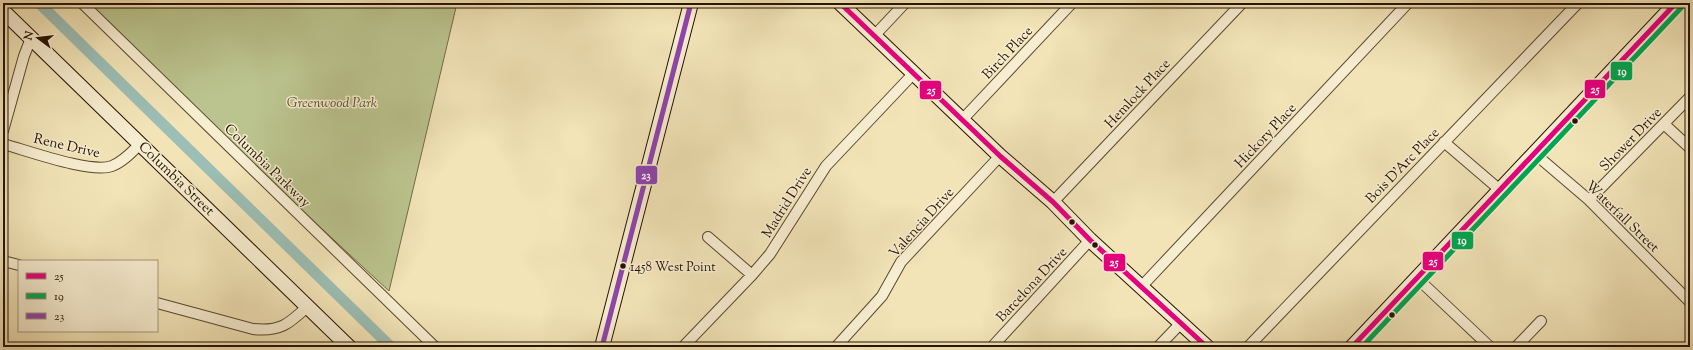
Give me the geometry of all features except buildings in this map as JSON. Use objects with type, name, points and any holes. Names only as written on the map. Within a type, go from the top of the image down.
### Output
[{"type":"street","name":"Columbia Parkway","points":[[82,3],[435,347]]},
{"type":"street","points":[[602,347],[691,3]]},
{"type":"street","points":[[840,3],[1000,156],[1053,202],[1090,240],[1207,347]]},
{"type":"street","points":[[874,36],[905,3]]},
{"type":"street","name":"Birch Place","points":[[962,120],[1072,3]]},
{"type":"street","name":"Hemlock Place","points":[[1053,202],[1242,3]]},
{"type":"street","name":"Hickory Place","points":[[1142,286],[1408,3]]},
{"type":"street","name":"Bois D'Arc Place","points":[[1248,347],[1578,3]]},
{"type":"street","points":[[1352,347],[1676,3]]},
{"type":"street","name":"Columbia Street","points":[[3,11],[349,347]]},
{"type":"street","points":[[3,131],[24,56],[31,38]]},
{"type":"street","name":"Madrid Drive","points":[[683,347],[752,275],[777,243],[826,166],[914,73]]},
{"type":"street","name":"Shower Drive","points":[[1589,200],[1690,97]]},
{"type":"street","points":[[1664,124],[1690,148]]},
{"type":"street","points":[[1444,142],[1500,190]]},
{"type":"street","name":"Rene Drive","points":[[3,144],[82,166],[100,168],[112,166],[121,162],[140,143]]},
{"type":"street","name":"Waterfall Street","points":[[1534,153],[1589,200],[1690,302]]},
{"type":"street","name":"Valencia Drive","points":[[836,347],[882,296],[901,262],[1000,156]]},
{"type":"street","points":[[708,237],[752,275]]},
{"type":"street","name":"Barcelona Drive","points":[[992,347],[1090,240]]},
{"type":"street","points":[[3,261],[18,265]]},
{"type":"street","points":[[1417,278],[1490,347]]},
{"type":"street","points":[[158,303],[253,329],[268,331],[277,329],[287,324],[308,306]]},
{"type":"street","points":[[1516,347],[1541,321]]},
{"type":"street","points":[[1158,347],[1181,323]]},
{"type":"green space","name":"Greenwood Park","points":[[78,3],[457,3],[389,291]]},
{"type":"waterway","points":[[39,3],[391,347]]},
{"type":"transit line","name":"23","points":[[602,347],[691,3]]},
{"type":"transit line","name":"25","points":[[840,3],[1000,156],[1053,202],[1090,240],[1207,347]]},
{"type":"transit line","name":"25","points":[[1352,347],[1676,3]]},
{"type":"transit line","name":"19","points":[[1362,347],[1681,8]]},
{"type":"place","name":"1458 West Point","points":[[623,266]]}]
